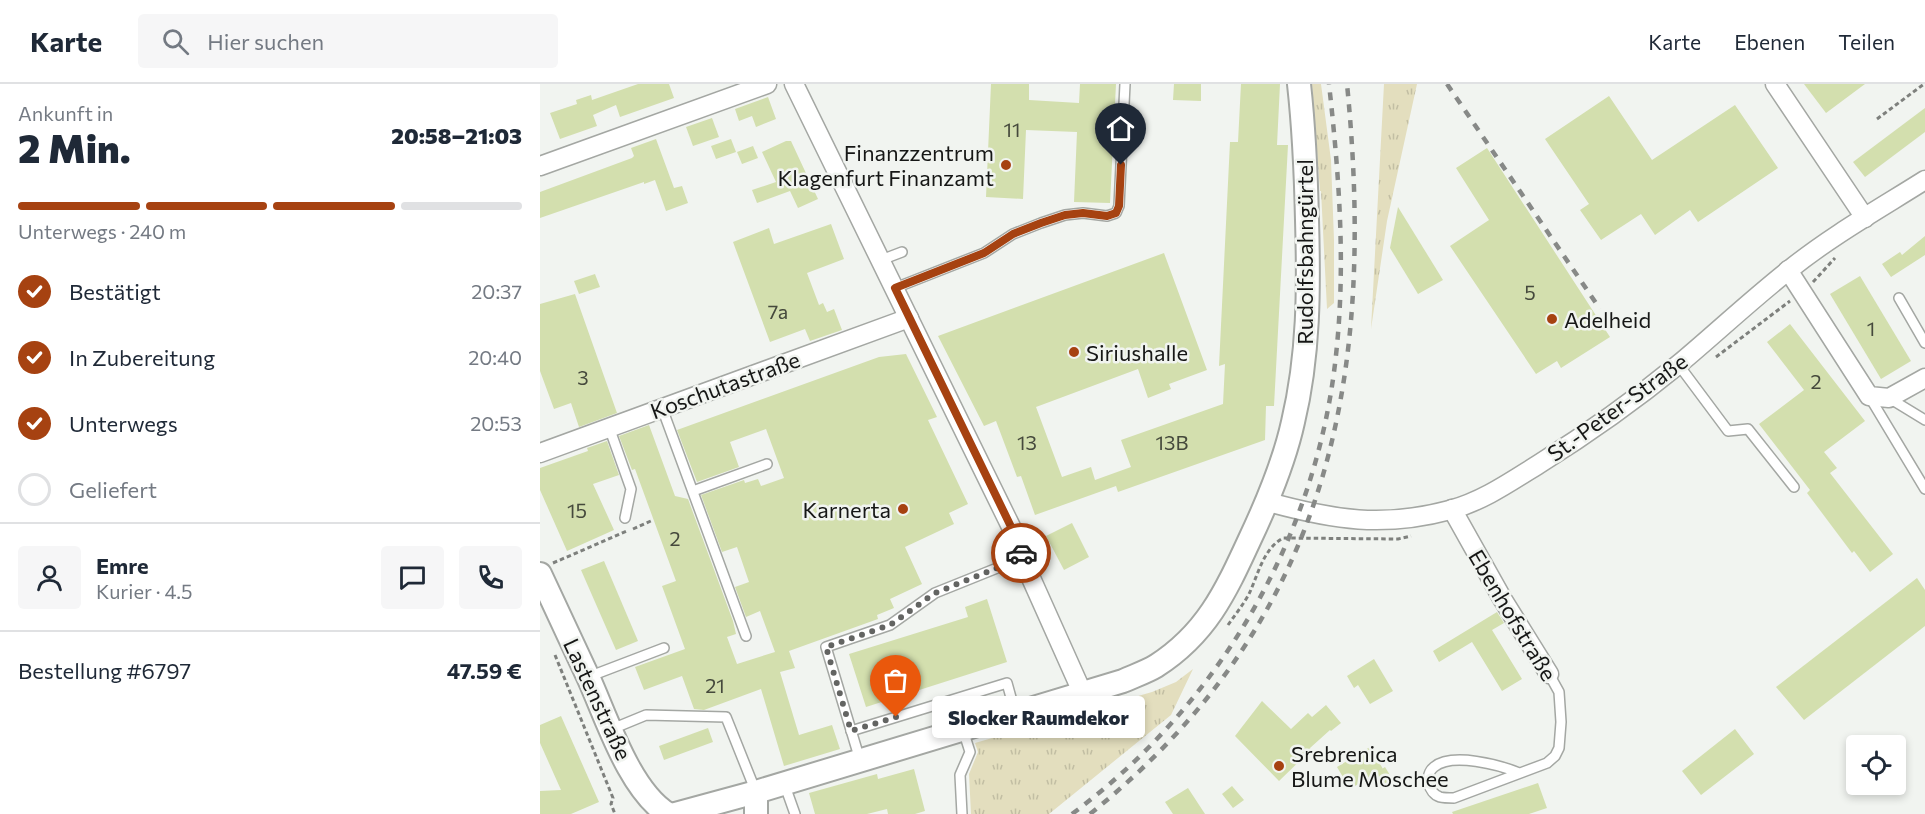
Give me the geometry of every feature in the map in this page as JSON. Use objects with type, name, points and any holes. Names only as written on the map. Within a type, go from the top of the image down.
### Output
[{"type":"street","points":[[540,166],[767,84]]},
{"type":"street","points":[[794,84],[1017,539],[1022,558],[1082,692]]},
{"type":"street","name":"Rudolfsbahngürtel","points":[[675,814],[756,803],[784,783],[1123,681],[1154,667],[1192,637],[1211,615],[1226,591],[1268,502],[1293,425],[1307,337],[1309,289],[1299,84]]},
{"type":"street","points":[[1775,84],[1865,218]]},
{"type":"street","name":"St.-Peter-Straße","points":[[1268,502],[1316,515],[1356,520],[1395,520],[1452,509],[1485,498],[1546,460],[1647,389],[1788,270],[1819,247],[1925,180]]},
{"type":"street","points":[[1788,270],[1869,396],[1889,399],[1925,378]]},
{"type":"street","name":"Koschutastraße","points":[[540,453],[909,318]]},
{"type":"street","name":"Ebenhofstraße","points":[[1452,509],[1548,674]]},
{"type":"street","name":"Lastenstraße","points":[[545,569],[588,677],[641,788],[654,804],[668,814]]},
{"type":"lane","points":[[895,288],[984,253],[1013,234],[1041,223],[1065,215],[1083,213],[1107,216],[1116,213],[1119,206],[1125,84]]},
{"type":"lane","points":[[881,260],[902,252]]},
{"type":"lane","points":[[1899,298],[1925,343]]},
{"type":"lane","points":[[1678,364],[1728,431],[1748,429],[1794,487]]},
{"type":"lane","points":[[1869,396],[1925,489]]},
{"type":"lane","points":[[1889,399],[1925,420]]},
{"type":"lane","points":[[662,408],[746,636]]},
{"type":"lane","points":[[609,427],[631,489],[625,518]]},
{"type":"lane","points":[[693,491],[767,464]]},
{"type":"lane","points":[[860,760],[826,647],[890,625],[935,593],[1022,558]]},
{"type":"lane","points":[[588,677],[664,648]]},
{"type":"lane","name":"Ebenhofstraße","points":[[1520,773],[1501,765],[1478,760],[1444,762],[1433,767],[1428,777],[1434,794],[1442,798],[1454,798],[1547,763],[1559,748],[1561,722],[1558,692],[1548,674]]},
{"type":"lane","points":[[851,731],[1007,683],[1015,712]]},
{"type":"lane","points":[[612,729],[646,715],[726,717],[756,803]]},
{"type":"lane","points":[[962,814],[960,775],[970,752],[963,728]]},
{"type":"lane","points":[[784,783],[795,814]]},
{"type":"path","points":[[1877,119],[1924,84]]},
{"type":"path","points":[[1715,357],[1802,291],[1840,252]]},
{"type":"path","points":[[545,569],[654,520]]},
{"type":"path","points":[[1227,626],[1249,594],[1269,549],[1282,538],[1398,539],[1417,535]]},
{"type":"path","points":[[553,650],[614,798],[611,804],[615,814]]},
{"type":"green space","points":[[1312,84],[1321,84],[1331,160],[1334,303],[1327,309],[1321,191]]},
{"type":"green space","points":[[1384,84],[1417,84],[1387,221],[1371,329]]},
{"type":"green space","points":[[1193,669],[1171,715],[1049,814],[971,814],[969,774],[978,752],[975,743],[1152,692],[1176,682]]},
{"type":"building","points":[[638,84],[669,84],[674,98],[620,117],[616,105],[593,115],[597,126],[560,139],[550,113],[577,104],[576,100],[591,95],[592,100]]},
{"type":"building","name":"Finanzzentrum Klagenfurt Finanzamt","points":[[991,84],[1029,84],[1029,100],[1079,103],[1080,84],[1116,84],[1110,203],[1074,202],[1077,132],[1026,130],[1023,199],[986,197]]},
{"type":"building","points":[[1174,84],[1201,84],[1201,101],[1173,100]]},
{"type":"building","points":[[1241,84],[1280,84],[1277,145],[1288,145],[1274,406],[1266,406],[1265,440],[1118,492],[1116,486],[1035,515],[1021,476],[1017,477],[996,421],[984,426],[938,336],[1164,253],[1207,370],[1169,384],[1171,389],[1148,398],[1138,369],[1036,407],[1062,477],[1091,467],[1095,480],[1131,467],[1121,440],[1223,404],[1225,364],[1219,366],[1230,142],[1238,142]]},
{"type":"building","points":[[1804,84],[1865,84],[1826,113]]},
{"type":"building","points":[[1609,96],[1652,160],[1735,105],[1778,168],[1698,222],[1690,210],[1655,235],[1641,214],[1601,240],[1580,210],[1589,204],[1545,139]]},
{"type":"building","points":[[768,97],[776,119],[756,127],[752,116],[739,121],[735,109]]},
{"type":"building","points":[[1925,108],[1925,132],[1865,177],[1853,162]]},
{"type":"building","points":[[712,118],[719,137],[693,146],[686,127]]},
{"type":"building","points":[[656,139],[674,188],[682,186],[688,203],[666,211],[655,180],[540,218],[540,192],[632,158],[634,156],[631,148]]},
{"type":"building","points":[[731,139],[736,152],[716,159],[711,146]]},
{"type":"building","points":[[791,141],[818,199],[798,208],[790,191],[757,203],[752,190],[776,182],[762,152]]},
{"type":"building","points":[[753,146],[758,158],[742,164],[737,152]]},
{"type":"building","points":[[1487,148],[1610,337],[1561,368],[1557,361],[1536,374],[1450,246],[1489,220],[1456,168]]},
{"type":"building","points":[[1398,207],[1443,280],[1418,294],[1390,248]]},
{"type":"building","points":[[831,224],[844,259],[807,273],[819,305],[823,303],[827,312],[834,309],[842,330],[810,341],[805,329],[770,342],[733,242],[769,228],[774,244]]},
{"type":"building","points":[[1925,236],[1925,255],[1891,277],[1882,264],[1900,252],[1902,255]]},
{"type":"building","points":[[595,274],[600,287],[579,294],[574,281]]},
{"type":"building","points":[[1860,276],[1911,361],[1881,379],[1830,294]]},
{"type":"building","points":[[575,294],[617,413],[579,427],[571,403],[554,409],[540,371],[540,304]]},
{"type":"building","points":[[1790,324],[1865,421],[1824,452],[1837,468],[1830,473],[1893,554],[1870,572],[1854,551],[1852,553],[1807,493],[1810,490],[1759,424],[1804,390],[1767,342]]},
{"type":"building","points":[[906,354],[937,417],[928,420],[968,504],[949,513],[954,524],[905,547],[922,584],[890,599],[894,608],[877,615],[878,619],[789,651],[795,668],[780,672],[799,735],[832,725],[840,749],[784,766],[761,689],[704,710],[694,709],[682,676],[644,690],[635,667],[685,649],[662,586],[676,581],[635,469],[632,470],[619,436],[649,425],[675,496],[688,499],[733,621],[736,634],[727,637],[737,664],[775,652],[760,611],[746,617],[735,587],[749,582],[737,547],[722,552],[701,495],[744,480],[745,483],[758,479],[761,486],[784,478],[766,429],[730,442],[739,467],[697,482],[677,430],[879,357]]},
{"type":"building","points":[[607,441],[619,475],[593,484],[614,530],[567,551],[540,490],[540,468],[588,451],[587,448]]},
{"type":"building","points":[[1072,523],[1089,557],[1064,570],[1046,536]]},
{"type":"building","points":[[604,561],[638,641],[616,650],[581,570]]},
{"type":"building","points":[[1917,578],[1925,590],[1925,626],[1804,720],[1776,687]]},
{"type":"building","points":[[987,599],[1007,662],[866,707],[849,654],[968,617],[965,607]]},
{"type":"building","points":[[1497,612],[1504,623],[1492,630],[1522,679],[1502,691],[1472,642],[1439,662],[1433,651]]},
{"type":"building","points":[[1374,659],[1393,691],[1370,704],[1358,685],[1354,688],[1347,676]]},
{"type":"building","points":[[1262,701],[1291,729],[1308,713],[1312,717],[1326,705],[1341,723],[1310,748],[1311,750],[1279,781],[1235,736]]},
{"type":"building","points":[[561,716],[599,802],[571,814],[540,814],[540,791],[561,790],[540,743],[540,725]]},
{"type":"building","points":[[708,728],[713,742],[664,760],[659,746]]},
{"type":"building","points":[[1735,729],[1754,754],[1701,795],[1682,771]]},
{"type":"building","points":[[1370,747],[1383,769],[1350,789],[1337,767]]},
{"type":"building","points":[[1385,767],[1393,780],[1380,788],[1373,775]]},
{"type":"building","points":[[914,769],[925,811],[915,814],[888,814],[887,809],[867,814],[815,814],[809,793],[877,774],[878,779]]},
{"type":"building","points":[[1538,783],[1547,808],[1529,814],[1453,814],[1452,812]]},
{"type":"building","points":[[1232,786],[1244,800],[1233,808],[1222,794]]},
{"type":"building","points":[[1188,788],[1205,814],[1173,814],[1165,802]]},
{"type":"railway","points":[[1072,814],[1125,770],[1173,722],[1215,669],[1252,612],[1283,551],[1307,488],[1325,423],[1336,355],[1341,287],[1336,152],[1329,84]]},
{"type":"railway","points":[[1090,814],[1171,739],[1235,660],[1284,576],[1319,487],[1342,393],[1353,295],[1354,192],[1347,84]]},
{"type":"railway","points":[[1447,84],[1600,309]]},
{"type":"way so far","points":[[896,717],[851,731],[826,647],[890,625],[935,593],[1022,558],[1021,553]]},
{"type":"place","name":"Finanzzentrum Klagenfurt Finanzamt","points":[[1006,165]]},
{"type":"place","name":"Adelheid","points":[[1552,319]]},
{"type":"place","name":"Siriushalle","points":[[1074,352]]},
{"type":"place","name":"Karnerta","points":[[903,509]]},
{"type":"place","name":"Slocker Raumdekor","points":[[896,717]]},
{"type":"place","name":"Srebrenica Blume Moschee","points":[[1279,766]]},
{"type":"route","points":[[1021,553],[1017,539],[895,288],[984,253],[1013,234],[1041,223],[1065,215],[1083,213],[1107,216],[1116,213],[1119,206],[1121,165]]}]
